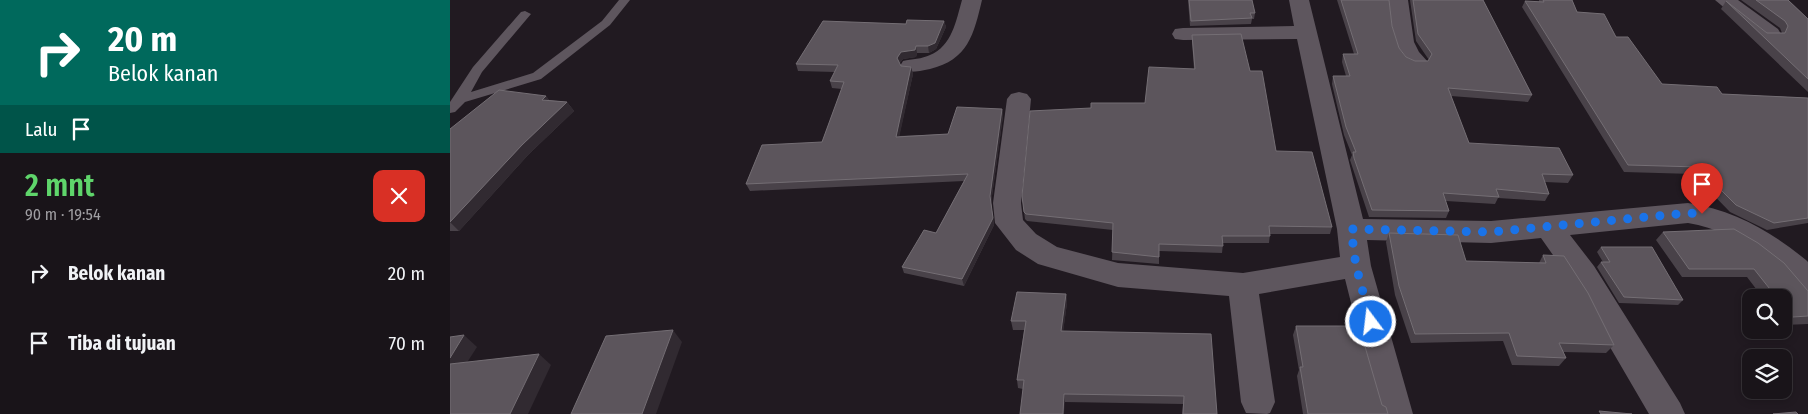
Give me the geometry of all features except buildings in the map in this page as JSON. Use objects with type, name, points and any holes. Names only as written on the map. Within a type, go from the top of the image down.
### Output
[{"type":"street","points":[[912,66],[939,60],[952,52],[960,40],[972,0]]},
{"type":"street","points":[[1298,0],[1351,229],[1356,266],[1396,414]]},
{"type":"street","points":[[1398,0],[1404,46],[1410,56],[1417,62]]},
{"type":"street","points":[[1725,0],[1770,34]]},
{"type":"street","points":[[1183,34],[1306,32]]},
{"type":"street","points":[[1019,99],[1007,203],[1009,224],[1026,242],[1048,256],[1118,275],[1243,285],[1356,266]]},
{"type":"street","points":[[1351,229],[1491,232],[1688,213],[1702,214],[1718,219],[1754,236],[1775,250],[1808,280]]},
{"type":"street","points":[[1548,226],[1583,274],[1668,414]]},
{"type":"street","points":[[1243,285],[1258,402]]},
{"type":"lane","points":[[460,99],[537,76],[606,23],[625,0]]},
{"type":"lane","points":[[450,110],[460,99],[477,70],[525,14]]},
{"type":"route","points":[[1371,322],[1356,266],[1351,229],[1491,232],[1688,213],[1702,214]]}]
